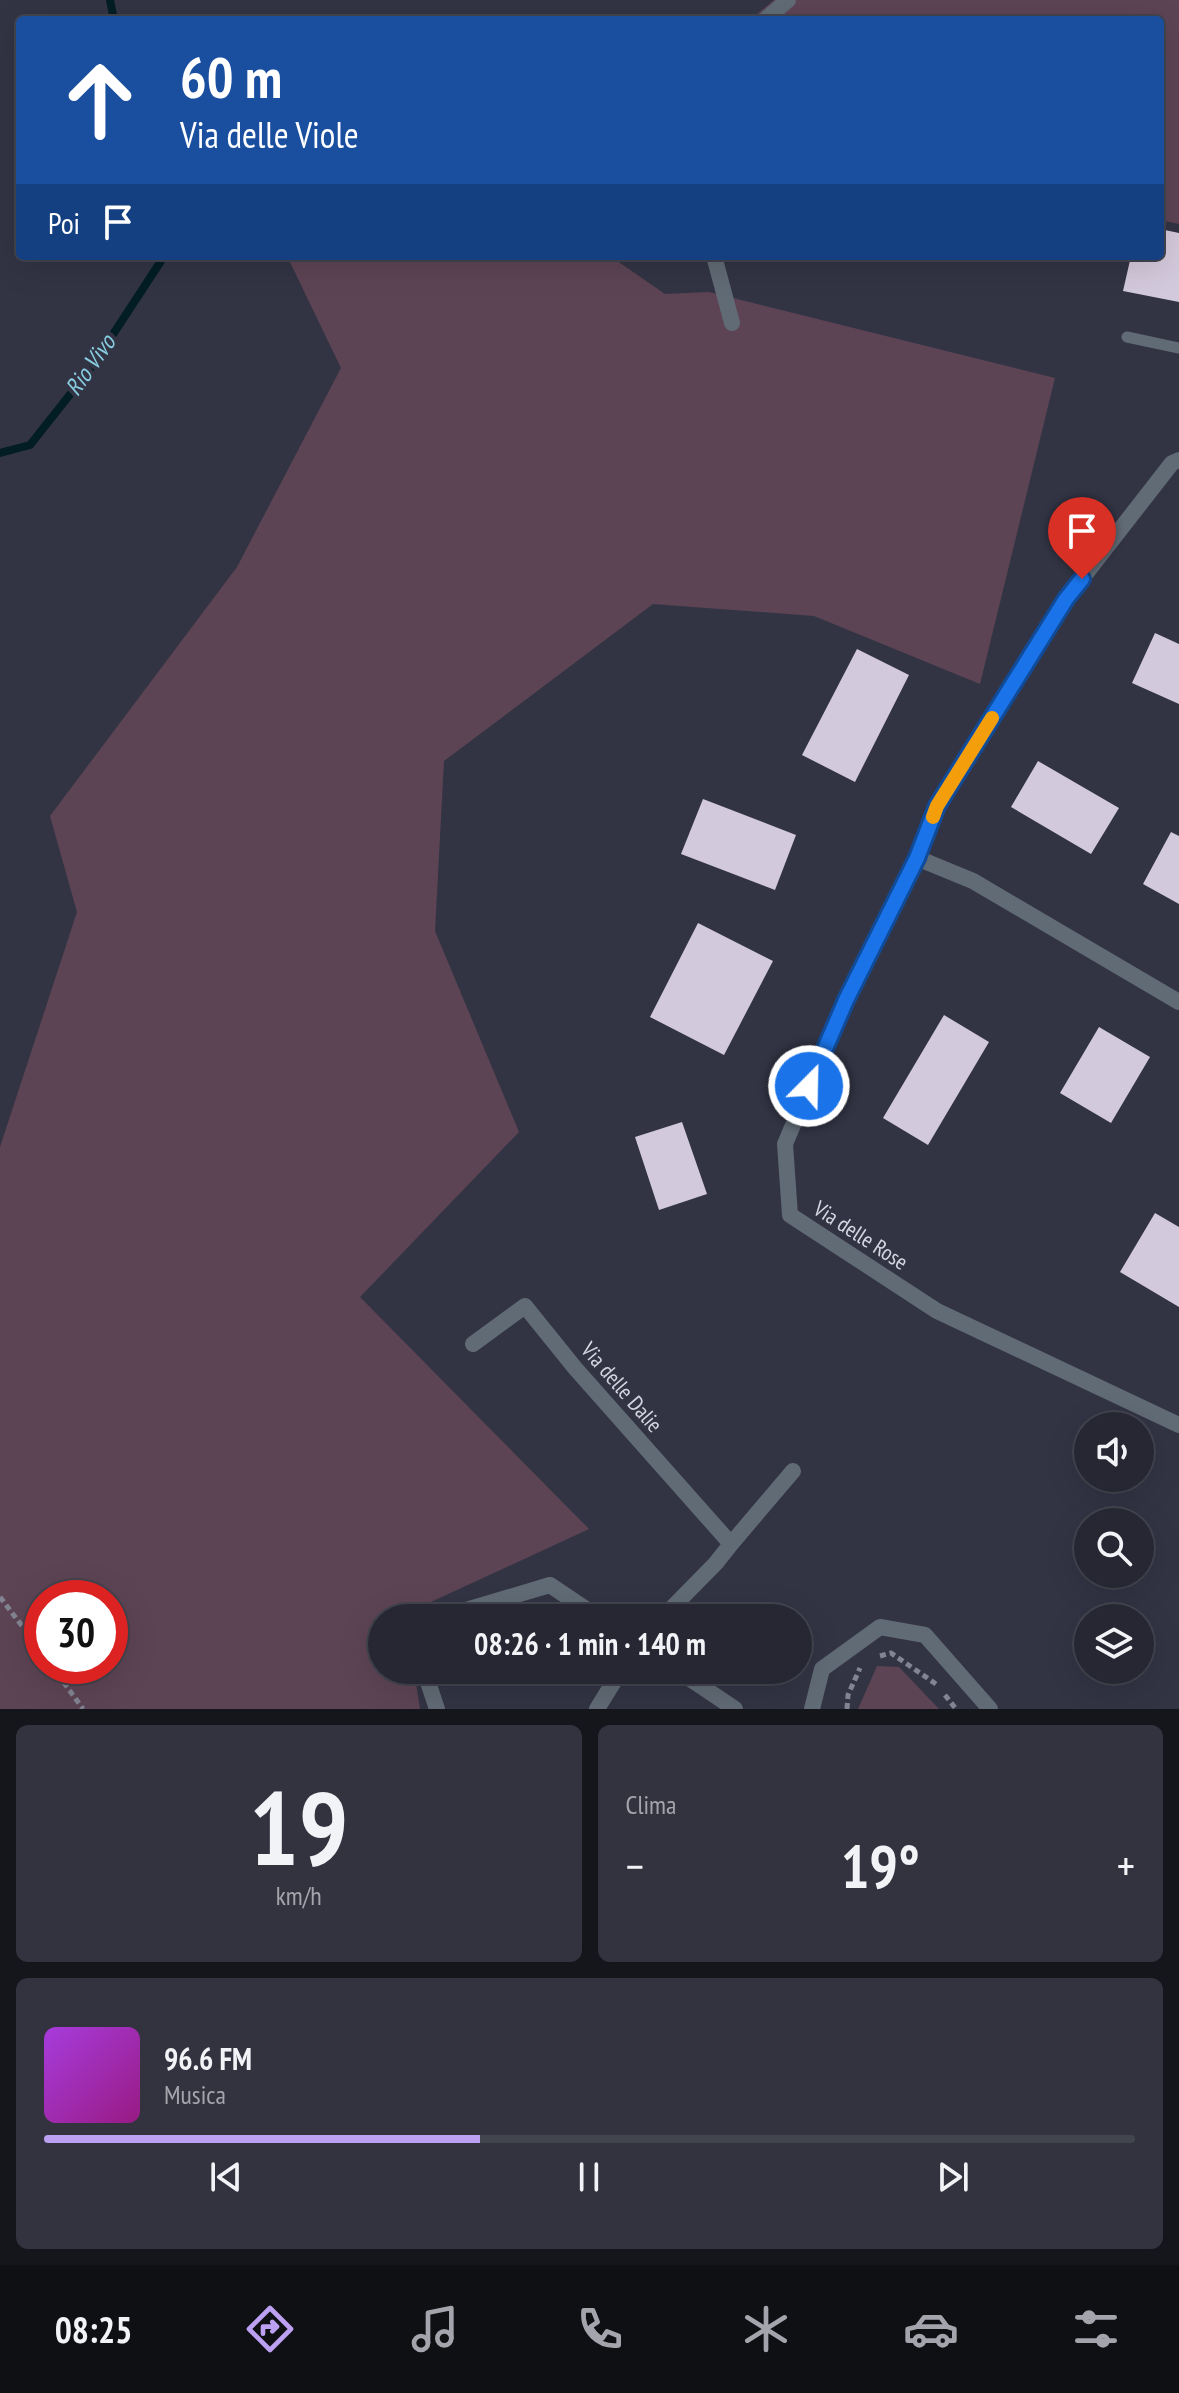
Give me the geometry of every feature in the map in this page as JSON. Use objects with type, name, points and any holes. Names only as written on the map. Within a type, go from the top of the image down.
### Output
[{"type":"street","points":[[770,16],[788,0]]},
{"type":"street","points":[[715,260],[732,323]]},
{"type":"street","points":[[1179,460],[1172,463],[1066,599],[937,806],[917,858],[973,881],[1179,1002]]},
{"type":"street","name":"Via delle Rose","points":[[917,858],[846,1000],[785,1144],[790,1215],[937,1311],[1179,1425]]},
{"type":"street","name":"Via delle Dalie","points":[[473,1344],[525,1306],[575,1368],[731,1544]]},
{"type":"street","points":[[676,1604],[716,1563],[793,1471]]},
{"type":"street","points":[[486,1604],[550,1585],[578,1604]]},
{"type":"street","points":[[812,1709],[822,1669],[880,1627],[925,1635],[990,1709]]},
{"type":"street","points":[[429,1684],[437,1709]]},
{"type":"street","points":[[597,1709],[612,1684]]},
{"type":"street","points":[[698,1684],[735,1709]]},
{"type":"lane","points":[[1127,337],[1179,348]]},
{"type":"path","points":[[0,1597],[24,1628]]},
{"type":"path","points":[[877,1657],[891,1653],[923,1674],[933,1681],[956,1709]]},
{"type":"path","points":[[847,1709],[848,1695],[864,1660]]},
{"type":"path","points":[[65,1684],[83,1709]]},
{"type":"shaded area","points":[[774,0],[1179,0],[1179,224],[1164,221],[1164,16],[755,16]]},
{"type":"shaded area","points":[[289,260],[616,260],[665,294],[709,292],[1055,378],[980,684],[814,616],[653,604],[444,761],[435,931],[519,1132],[360,1297],[589,1529],[426,1604],[368,1604],[368,1684],[416,1684],[420,1709],[0,1709],[0,1147],[77,912],[50,816],[237,567],[341,368]]},
{"type":"shaded area","points":[[877,1666],[899,1667],[939,1709],[858,1709]]},
{"type":"building","points":[[1164,230],[1179,233],[1179,302],[1123,291],[1130,260],[1164,260]]},
{"type":"building","points":[[1155,633],[1179,644],[1179,704],[1132,683]]},
{"type":"building","points":[[857,649],[909,675],[855,782],[802,755]]},
{"type":"building","points":[[1038,761],[1119,808],[1091,854],[1011,807]]},
{"type":"building","points":[[703,799],[796,835],[775,890],[681,854]]},
{"type":"building","points":[[1171,832],[1179,836],[1179,904],[1143,884]]},
{"type":"building","points":[[698,923],[773,961],[724,1055],[650,1017]]},
{"type":"building","points":[[944,1015],[989,1042],[928,1145],[883,1118]]},
{"type":"building","points":[[1099,1027],[1150,1057],[1111,1123],[1060,1093]]},
{"type":"building","points":[[682,1122],[707,1194],[659,1210],[635,1137]]},
{"type":"building","points":[[1155,1213],[1179,1227],[1179,1307],[1120,1272]]},
{"type":"waterway","name":"Rio Vivo","points":[[110,0],[113,16]]},
{"type":"waterway","name":"Rio Vivo","points":[[0,453],[30,445],[91,368],[161,260]]},
{"type":"slow traffic","points":[[933,817],[992,718]]},
{"type":"route","points":[[809,1086],[846,1000],[917,858],[937,806],[1066,599],[1082,579]]}]
